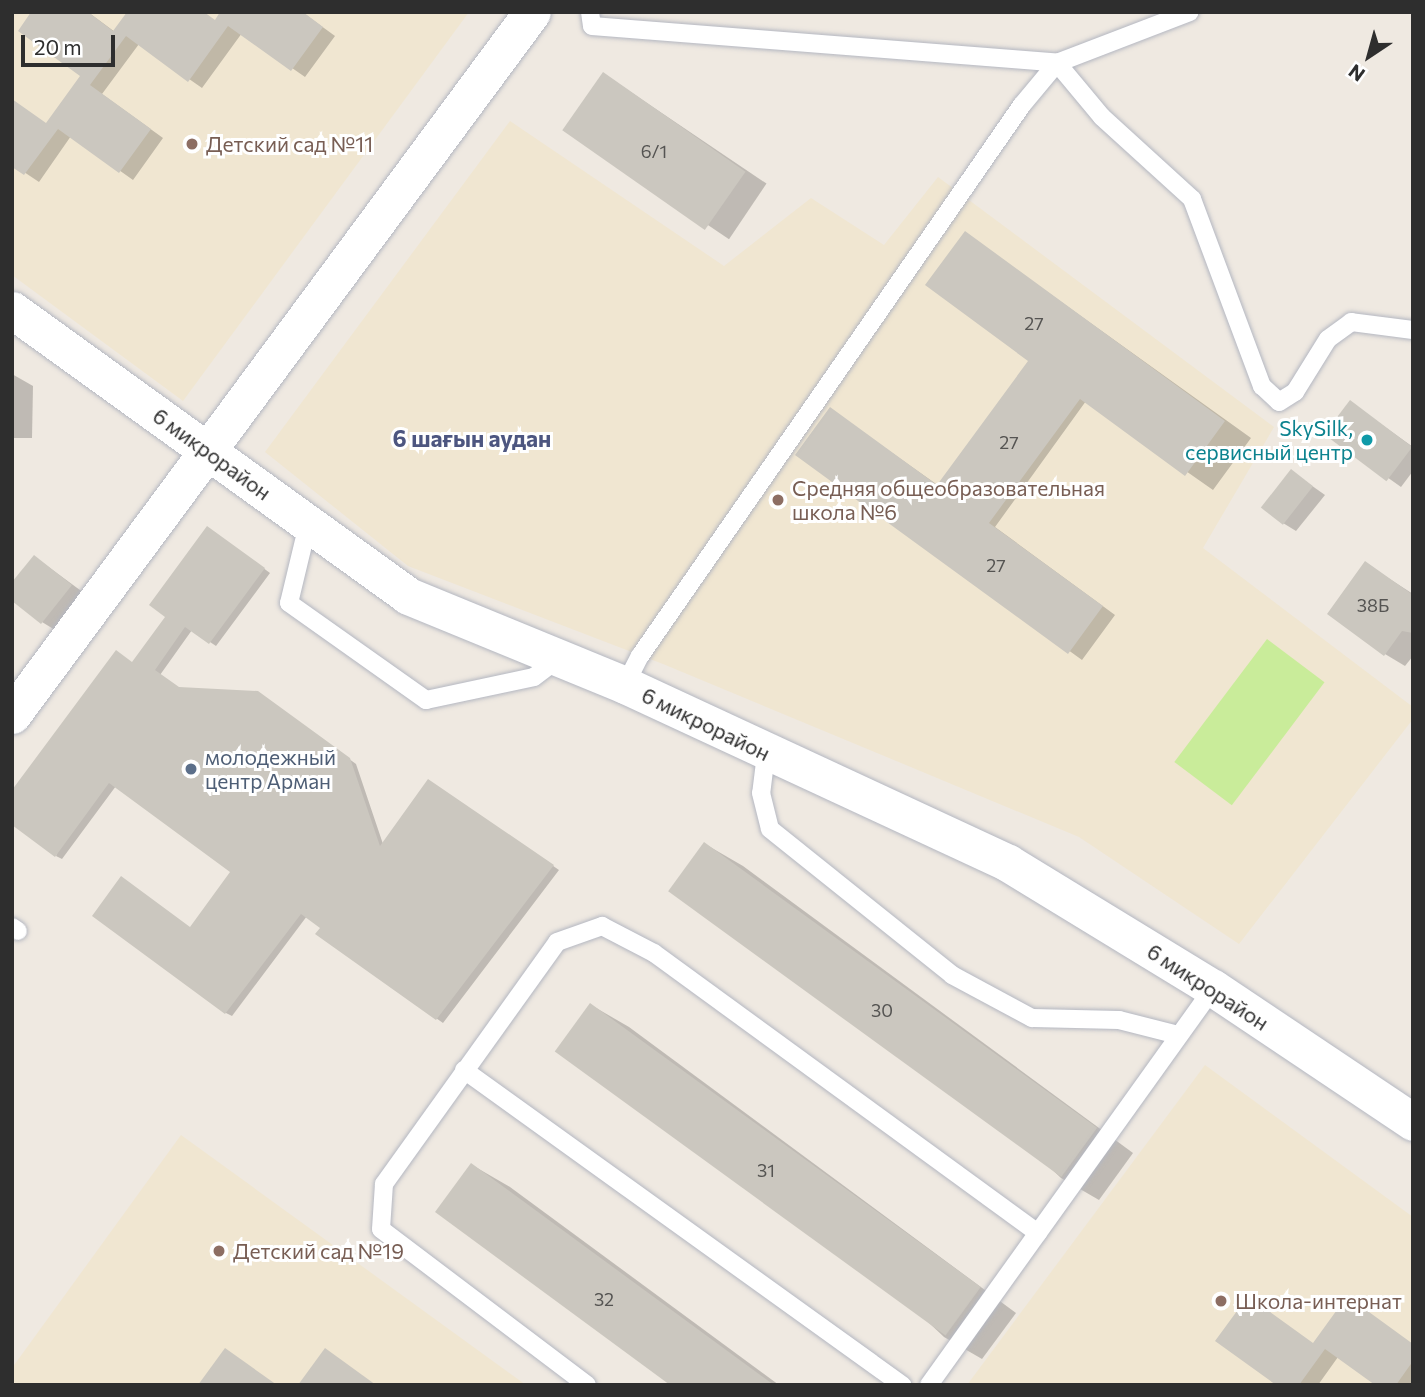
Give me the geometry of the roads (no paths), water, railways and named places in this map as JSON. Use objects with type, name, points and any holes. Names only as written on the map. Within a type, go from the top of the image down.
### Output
[{"type":"street","points":[[12,715],[205,449],[532,12]]},
{"type":"street","name":"6 микрорайон","points":[[12,310],[408,596],[625,685],[766,754],[1008,863],[1213,988],[1413,1122]]},
{"type":"lane","points":[[590,12],[592,26],[1057,64],[1190,12]]},
{"type":"lane","points":[[1057,64],[1102,117],[1192,199],[1262,386],[1279,402],[1295,392],[1328,339],[1351,322],[1413,330]]},
{"type":"lane","points":[[625,685],[640,656],[952,204],[1057,64]]},
{"type":"lane","points":[[308,524],[289,603],[426,700],[534,677],[559,658]]},
{"type":"lane","points":[[766,754],[761,793],[770,829],[952,975],[1032,1018],[1119,1020],[1178,1035]]},
{"type":"lane","points":[[587,1385],[380,1229],[384,1184],[557,942],[602,926],[654,953],[1038,1233]]},
{"type":"lane","points":[[929,1385],[1213,988]]},
{"type":"lane","points":[[464,1070],[902,1385]]},
{"type":"place","name":"Детский сад №11","points":[[192,144]]},
{"type":"place","name":"SkySilk, сервисный центр","points":[[1367,440]]},
{"type":"place","name":"Средняя общеобразовательная школа №6","points":[[778,500]]},
{"type":"place","name":"молодежный центр Арман","points":[[191,769]]},
{"type":"place","name":"Детский сад №19","points":[[219,1251]]},
{"type":"place","name":"Школа-интернат","points":[[1221,1301]]},
{"type":"district","name":"6 шағын аудан","points":[[472,438]]}]
